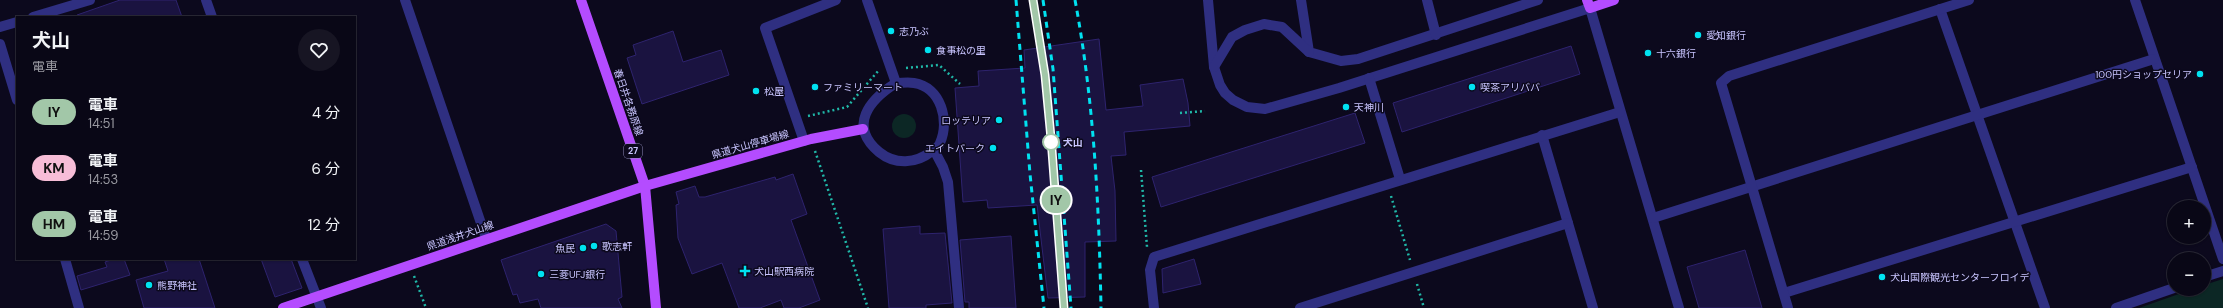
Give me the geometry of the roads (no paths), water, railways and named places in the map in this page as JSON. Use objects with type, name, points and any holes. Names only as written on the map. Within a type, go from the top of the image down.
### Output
[{"type":"main road","name":"春日井各務原線","points":[[581,0],[645,186],[656,308]]},
{"type":"main road","points":[[1589,4],[1614,0]]},
{"type":"main road","name":"県道犬山停車場線","points":[[645,186],[804,141],[863,129]]},
{"type":"main road","name":"県道浅井犬山線","points":[[283,308],[486,238],[645,186]]},
{"type":"street","points":[[36,16],[90,0]]},
{"type":"street","points":[[206,0],[212,16]]},
{"type":"street","points":[[405,0],[486,238]]},
{"type":"street","points":[[804,141],[765,28],[836,0]]},
{"type":"street","points":[[867,0],[896,83]]},
{"type":"street","points":[[1208,0],[1214,67],[1220,85],[1225,94],[1247,107],[1265,109],[1339,88],[1589,4],[1679,308]]},
{"type":"street","points":[[1301,0],[1309,52]]},
{"type":"street","points":[[1427,0],[1436,35]]},
{"type":"street","points":[[1214,67],[1232,37],[1246,30],[1264,24],[1282,27],[1309,52],[1341,61],[1358,59],[1436,35],[1538,0]]},
{"type":"street","points":[[1788,308],[1721,83],[1729,76],[1943,5],[1969,0]]},
{"type":"street","points":[[2135,0],[2223,259]]},
{"type":"street","points":[[1943,5],[1977,114],[2045,308]]},
{"type":"street","points":[[0,27],[16,22]]},
{"type":"street","points":[[0,44],[16,97]]},
{"type":"street","points":[[1653,218],[2154,59]]},
{"type":"street","points":[[1369,78],[1400,179]]},
{"type":"street","points":[[896,83],[915,83],[929,90],[942,105],[946,124],[940,145],[924,157],[903,162],[885,157],[880,153],[871,145],[863,129],[866,112],[879,93],[896,83]]},
{"type":"street","points":[[1154,308],[1150,270],[1154,257],[1400,179],[1620,112]]},
{"type":"street","points":[[1542,136],[1593,308]]},
{"type":"street","points":[[934,150],[943,167],[948,182],[959,308]]},
{"type":"street","points":[[1784,293],[2192,167]]},
{"type":"street","points":[[1300,308],[1568,223]]},
{"type":"street","points":[[65,260],[79,308]]},
{"type":"street","points":[[302,260],[321,308]]},
{"type":"street","points":[[2211,275],[2223,271]]},
{"type":"street","points":[[2116,308],[2167,290]]},
{"type":"railway","points":[[1016,0],[1030,174],[1044,308]]},
{"type":"railway","points":[[1034,0],[1045,75],[1064,308]]},
{"type":"railway","points":[[1043,0],[1053,69],[1071,308]]},
{"type":"railway","points":[[1075,0],[1087,76],[1091,115],[1097,192],[1101,308]]},
{"type":"train","name":"IY","points":[[1033,0],[1045,75],[1064,308]]},
{"type":"place","name":"志乃ぶ","points":[[891,31]]},
{"type":"place","name":"愛知銀行","points":[[1698,35]]},
{"type":"place","name":"食事松の里","points":[[928,50]]},
{"type":"place","name":"十六銀行","points":[[1648,53]]},
{"type":"place","name":"100円ショップセリア","points":[[2200,74]]},
{"type":"place","name":"ファミリーマート","points":[[815,87]]},
{"type":"place","name":"喫茶アリババ","points":[[1472,87]]},
{"type":"place","name":"松屋","points":[[756,91]]},
{"type":"place","name":"天神川","points":[[1346,107]]},
{"type":"place","name":"ロッテリア","points":[[999,120]]},
{"type":"place","name":"犬山","points":[[1051,142]]},
{"type":"place","name":"エイトパーク","points":[[993,148]]},
{"type":"place","name":"歌志軒","points":[[594,246]]},
{"type":"place","name":"魚民","points":[[583,248]]},
{"type":"place","name":"犬山駅西病院","points":[[745,271]]},
{"type":"place","name":"三菱UFJ銀行","points":[[541,274]]},
{"type":"place","name":"犬山国際観光センターフロイデ","points":[[1882,277]]},
{"type":"place","name":"熊野神社","points":[[149,285]]}]
